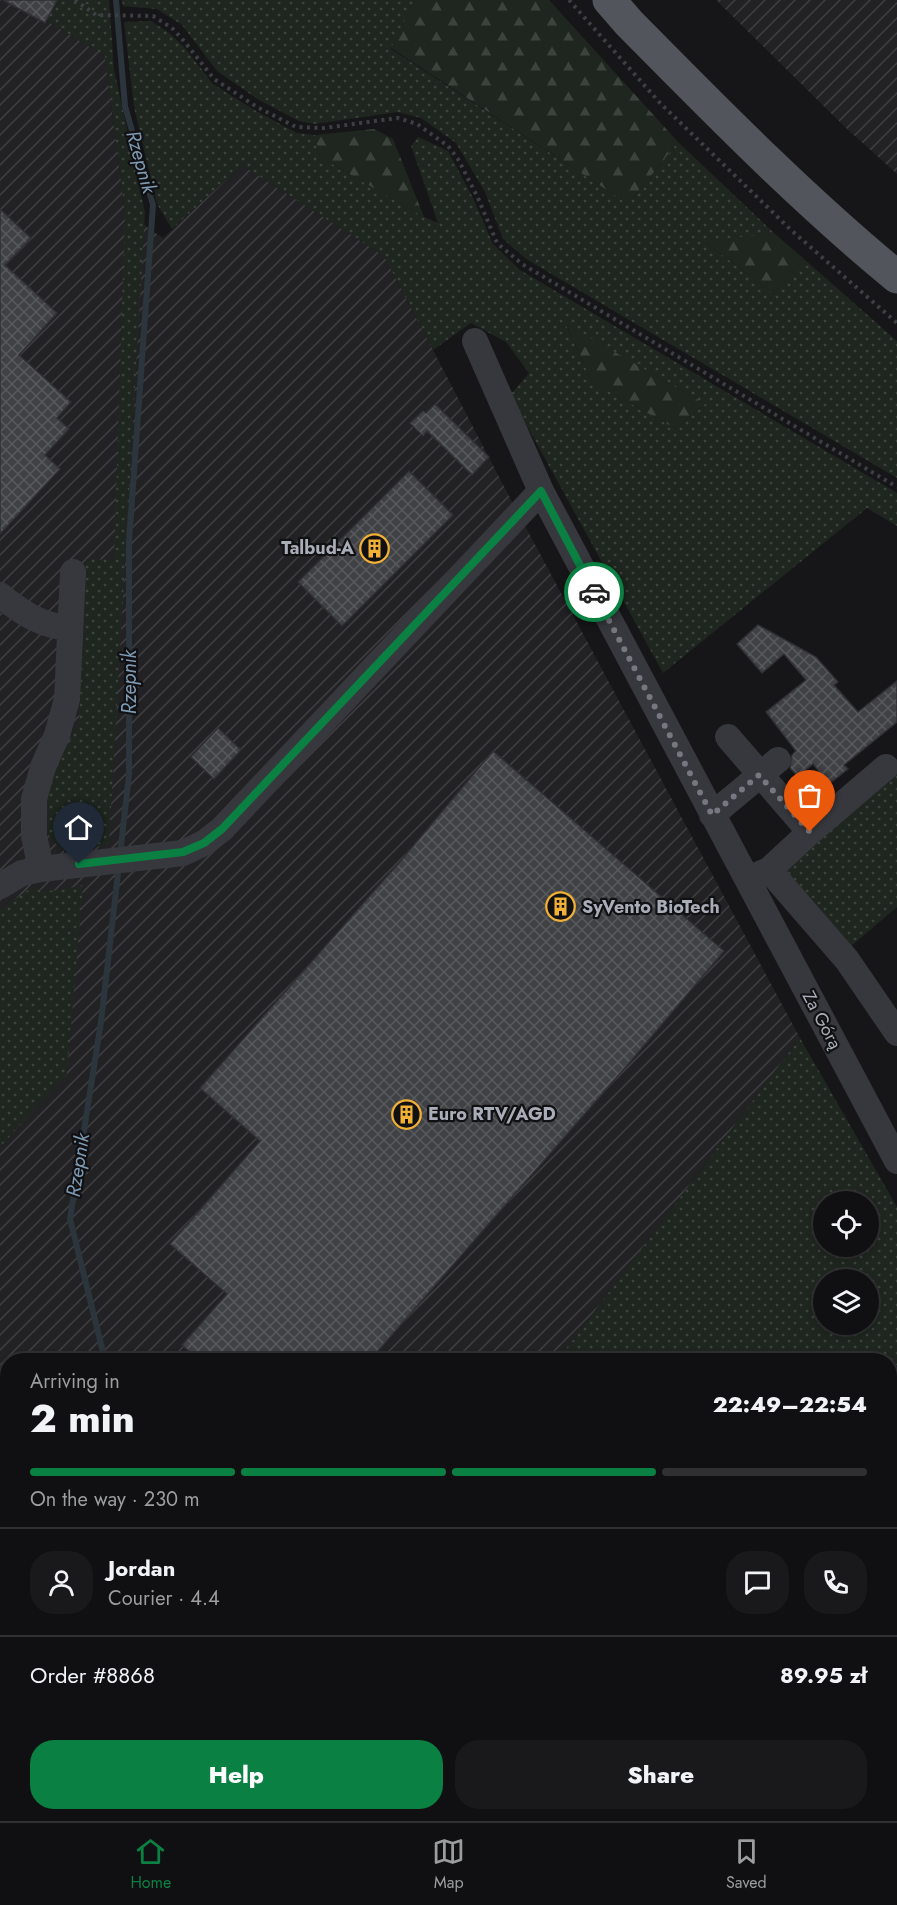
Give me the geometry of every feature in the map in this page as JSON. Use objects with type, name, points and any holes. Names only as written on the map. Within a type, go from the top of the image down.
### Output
[{"type":"main road","points":[[609,0],[774,168],[897,278]]},
{"type":"street","name":"Za Górą","points":[[475,341],[541,491],[712,815],[758,875],[847,960],[897,1033]]},
{"type":"street","points":[[0,886],[22,873],[99,861],[183,852],[204,843],[222,829],[541,491]]},
{"type":"street","points":[[41,869],[34,836],[34,799],[67,699],[72,572]]},
{"type":"street","points":[[0,595],[42,623],[53,627],[69,628]]},
{"type":"street","points":[[728,737],[768,767],[810,832]]},
{"type":"street","points":[[712,815],[768,767]]},
{"type":"street","points":[[758,875],[886,767]]},
{"type":"street","name":"Za Górą","points":[[758,875],[897,1161]]},
{"type":"path","points":[[75,0],[96,15],[153,16],[172,28],[214,79],[257,107],[296,127],[324,128],[398,118],[417,124],[448,146],[458,159],[497,243],[522,264],[897,487]]},
{"type":"path","points":[[569,0],[660,103],[791,230],[897,323]]},
{"type":"shaded area","points":[[0,0],[12,0],[105,56],[125,212],[163,238],[242,165],[384,256],[509,496],[800,1038],[562,1353],[0,1353]]},
{"type":"shaded area","points":[[716,0],[897,0],[897,174],[846,128]]},
{"type":"green space","points":[[12,0],[109,0],[114,69],[145,212],[109,843],[69,856],[51,839],[44,825],[47,791],[56,767],[79,723],[86,559],[114,560],[125,212],[105,56]]},
{"type":"green space","points":[[122,0],[415,0],[391,49],[628,204],[678,142],[774,233],[705,242],[774,294],[804,259],[897,341],[897,478],[526,259],[503,239],[485,192],[456,143],[421,118],[398,112],[314,124],[299,121],[259,100],[217,71],[182,25],[157,9],[123,6]]},
{"type":"green space","points":[[415,0],[549,0],[678,142],[628,204],[391,48]]},
{"type":"green space","points":[[151,21],[168,32],[184,47],[213,84],[297,133],[315,135],[320,157],[438,223],[411,146],[418,137],[448,151],[472,196],[493,244],[520,270],[897,493],[897,526],[867,508],[663,673],[510,395],[529,373],[506,342],[471,323],[433,350],[384,256],[242,165],[172,229],[157,204],[134,107],[124,22]],"holes":[[[566,325],[705,404],[676,429],[592,382]]]},
{"type":"green space","points":[[374,129],[393,139],[424,217],[320,157],[315,135]]},
{"type":"green space","points":[[774,233],[804,259],[774,294],[704,241]]},
{"type":"green space","points":[[566,324],[705,404],[676,429],[592,382]]},
{"type":"green space","points":[[897,771],[897,907],[850,947],[780,868]]},
{"type":"green space","points":[[83,885],[67,1074],[0,1147],[0,909],[33,887],[51,891]]},
{"type":"green space","points":[[800,1038],[897,1207],[897,1353],[562,1353]]},
{"type":"building","points":[[3,0],[57,0],[45,23]]},
{"type":"building","points":[[0,209],[31,238],[5,265],[57,313],[19,355],[71,402],[57,418],[69,429],[45,455],[60,469],[0,534]]},
{"type":"building","points":[[435,404],[489,457],[472,475],[427,431],[423,436],[410,423]]},
{"type":"building","name":"Talbud-A","points":[[409,471],[453,515],[342,626],[298,582]]},
{"type":"building","points":[[758,625],[816,657],[838,682],[834,685],[858,712],[897,681],[897,722],[844,765],[848,769],[829,784],[813,764],[798,777],[790,768],[792,755],[796,751],[766,712],[806,680],[784,654],[762,673],[737,644]]},
{"type":"building","points":[[218,728],[241,750],[214,779],[191,757]]},
{"type":"building","name":"Euro RTV/AGD","points":[[493,751],[724,951],[376,1353],[191,1353],[182,1345],[227,1294],[170,1244],[260,1141],[200,1088],[398,864]]},
{"type":"waterway","name":"Rzepnik","points":[[116,0],[125,106],[153,205],[129,542],[129,775],[120,855]]},
{"type":"waterway","name":"Rzepnik","points":[[103,1353],[70,1219],[101,1022],[119,865]]},
{"type":"way so far","points":[[594,592],[712,815],[759,775],[810,832]]},
{"type":"place","name":"Talbud-A","points":[[375,548]]},
{"type":"place","name":"SyVento BioTech","points":[[561,907]]},
{"type":"place","name":"Euro RTV/AGD","points":[[407,1114]]},
{"type":"route","points":[[79,864],[183,852],[204,843],[222,829],[541,491],[594,592]]}]
